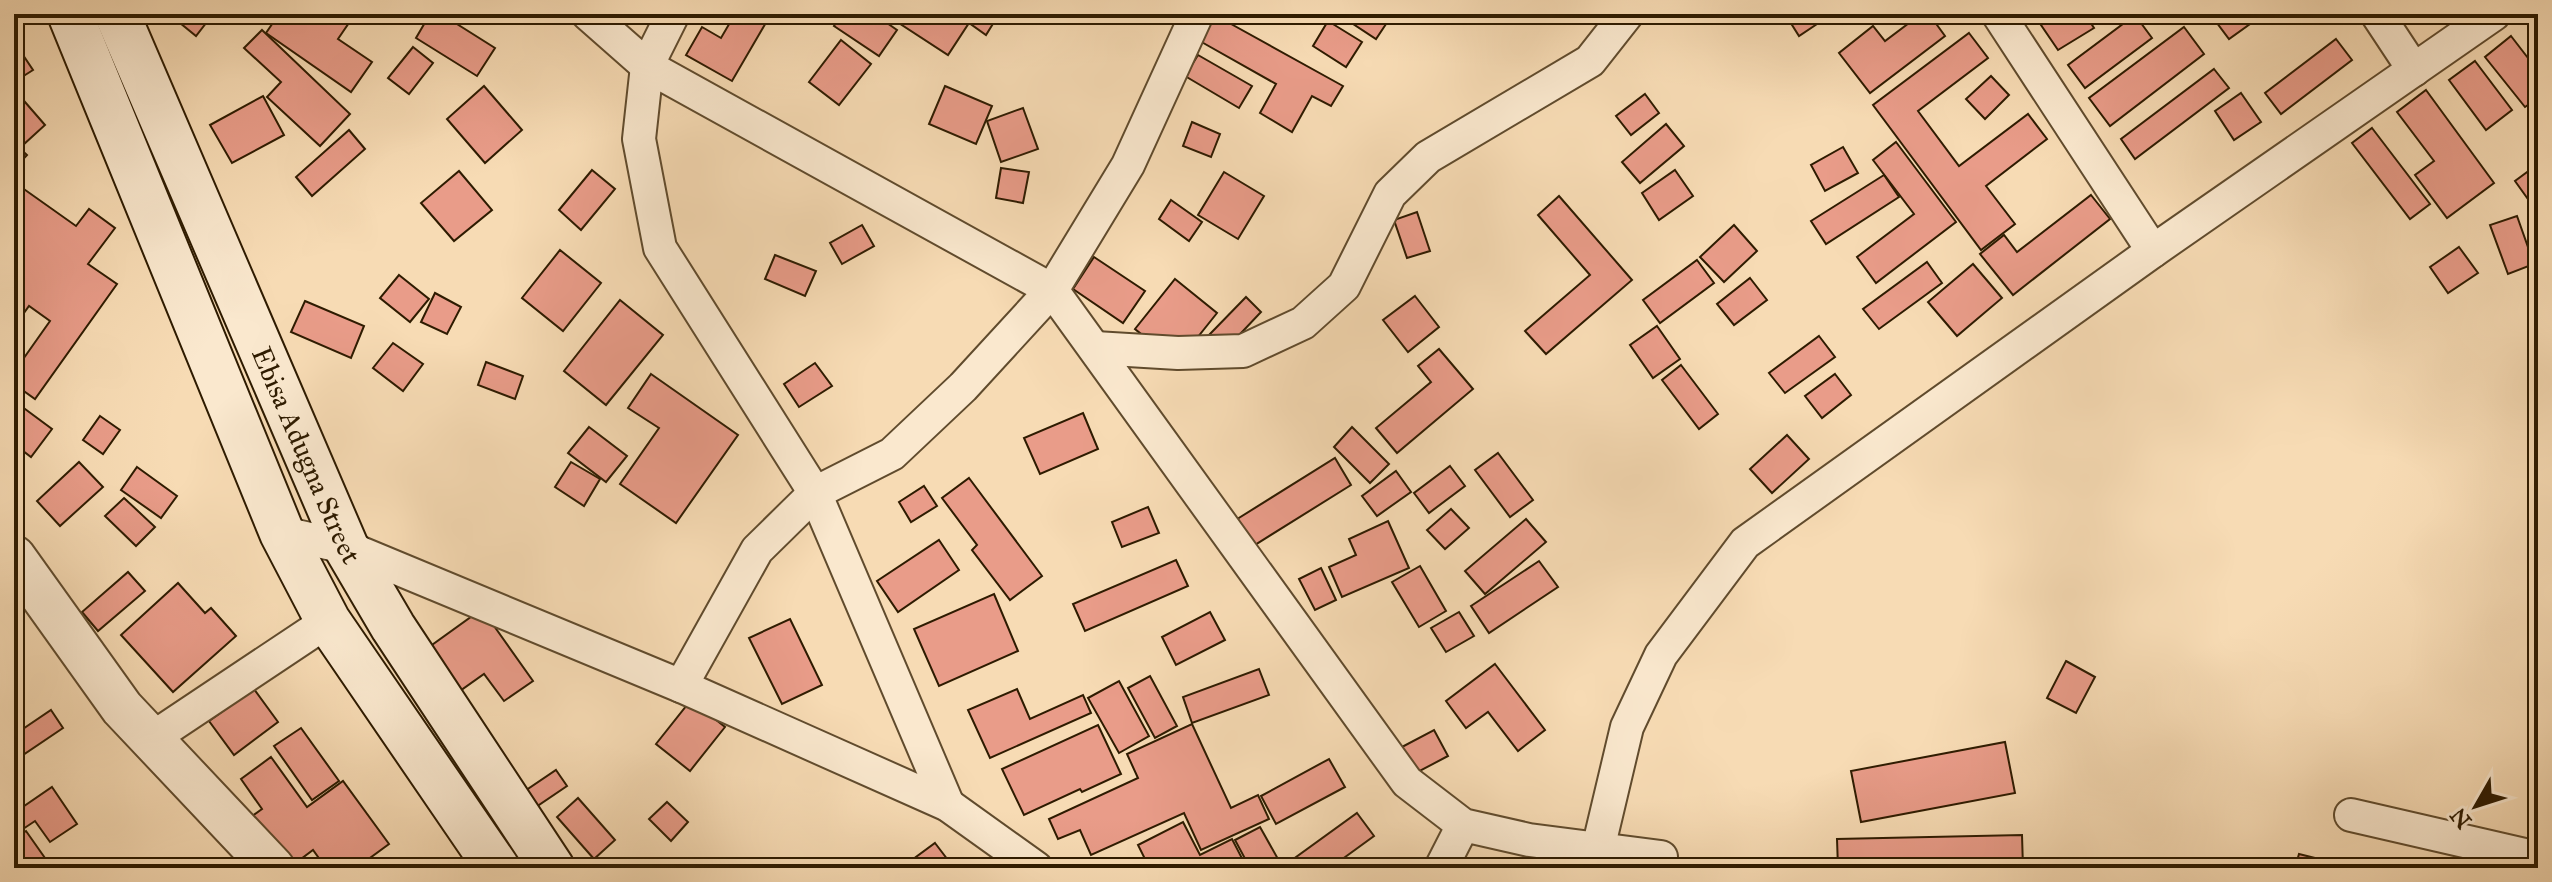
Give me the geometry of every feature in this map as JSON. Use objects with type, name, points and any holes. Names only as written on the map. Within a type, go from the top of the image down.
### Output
[{"type":"main road","name":"Ebisa Adugna Street","points":[[70,14],[282,533],[328,621],[497,868]]},
{"type":"main road","name":"Ebisa Adugna Street","points":[[117,14],[346,547],[393,627],[552,868]]},
{"type":"street","points":[[588,14],[647,66],[1052,290],[1407,782],[1463,825],[1529,840],[1661,857]]},
{"type":"street","points":[[673,14],[647,66],[639,139],[660,248],[815,493],[948,805]]},
{"type":"street","points":[[681,686],[757,550],[815,493],[892,454],[963,387],[1052,290],[1128,165],[1197,14]]},
{"type":"street","points":[[1095,348],[1178,353],[1243,351],[1303,323],[1344,286],[1390,194],[1428,157],[1590,61],[1627,14]]},
{"type":"street","points":[[1998,14],[2153,251]]},
{"type":"street","points":[[2377,14],[2414,70]]},
{"type":"street","points":[[1598,849],[1627,727],[1661,655],[1745,543],[2153,251],[2494,14]]},
{"type":"street","points":[[282,533],[346,547],[681,686],[948,805],[1036,868]]},
{"type":"street","points":[[14,557],[122,708],[273,868]]},
{"type":"street","points":[[151,739],[328,621]]},
{"type":"street","points":[[2351,815],[2538,858]]},
{"type":"street","points":[[1441,868],[1463,825]]},
{"type":"building","points":[[169,14],[213,14],[196,36]]},
{"type":"building","points":[[279,14],[355,14],[338,39],[372,62],[351,92],[266,33]]},
{"type":"building","points":[[430,14],[441,14],[495,48],[477,76],[416,38]]},
{"type":"building","points":[[735,14],[771,14],[732,81],[686,55],[702,27],[721,38]]},
{"type":"building","points":[[842,14],[874,14],[897,30],[879,56],[834,26]]},
{"type":"building","points":[[885,14],[999,14],[986,35],[969,23],[948,55]]},
{"type":"building","points":[[1213,14],[1343,86],[1331,106],[1312,96],[1292,132],[1260,113],[1276,84],[1198,40]]},
{"type":"building","points":[[1338,14],[1372,14],[1386,24],[1376,39]]},
{"type":"building","points":[[1791,14],[1815,14],[1820,22],[1799,36],[1787,17]]},
{"type":"building","points":[[1921,14],[1929,14],[1945,36],[1870,93],[1839,53],[1873,26],[1885,41]]},
{"type":"building","points":[[2058,14],[2085,14],[2094,28],[2058,50],[2041,25]]},
{"type":"building","points":[[2222,14],[2264,14],[2229,39],[2214,19]]},
{"type":"building","points":[[2135,15],[2152,38],[2085,88],[2068,65]]},
{"type":"building","points":[[1328,21],[1362,42],[1346,67],[1313,46]]},
{"type":"building","points":[[2184,27],[2204,54],[2110,126],[2089,98]]},
{"type":"building","points":[[262,30],[350,114],[320,146],[267,97],[281,82],[244,48]]},
{"type":"building","points":[[1969,33],[1988,58],[1918,111],[1959,166],[2028,114],[2047,139],[1986,186],[2015,224],[1981,250],[1873,105]]},
{"type":"building","points":[[2511,36],[2538,71],[2538,98],[2525,107],[2485,57]]},
{"type":"building","points":[[2336,39],[2352,60],[2281,114],[2265,93]]},
{"type":"building","points":[[841,40],[871,64],[839,105],[809,82]]},
{"type":"building","points":[[14,44],[33,70],[14,82]]},
{"type":"building","points":[[413,47],[433,63],[409,94],[388,78]]},
{"type":"building","points":[[1198,55],[1252,86],[1239,108],[1185,76]]},
{"type":"building","points":[[2475,61],[2512,110],[2486,130],[2449,80]]},
{"type":"building","points":[[2214,69],[2229,88],[2135,159],[2121,139]]},
{"type":"building","points":[[1991,76],[2009,95],[1985,119],[1966,99]]},
{"type":"building","points":[[484,86],[522,130],[485,163],[447,119]]},
{"type":"building","points":[[945,86],[992,106],[976,144],[929,124]]},
{"type":"building","points":[[2426,90],[2494,183],[2447,218],[2415,175],[2434,161],[2397,112]]},
{"type":"building","points":[[2241,93],[2261,122],[2234,140],[2215,111]]},
{"type":"building","points":[[1645,94],[1659,113],[1631,135],[1616,116]]},
{"type":"building","points":[[263,96],[284,135],[232,163],[210,125]]},
{"type":"building","points":[[25,102],[45,125],[23,145],[14,135],[14,111]]},
{"type":"building","points":[[1023,108],[1038,149],[1001,162],[987,121]]},
{"type":"building","points":[[1192,122],[1220,134],[1211,157],[1183,146]]},
{"type":"building","points":[[1666,124],[1684,146],[1640,183],[1622,162]]},
{"type":"building","points":[[2372,128],[2430,204],[2410,219],[2352,143]]},
{"type":"building","points":[[349,130],[365,149],[312,196],[296,177]]},
{"type":"building","points":[[1896,142],[1956,222],[1876,283],[1857,257],[1914,214],[1873,160]]},
{"type":"building","points":[[14,143],[27,155],[14,169]]},
{"type":"building","points":[[1843,147],[1858,173],[1825,191],[1811,165]]},
{"type":"building","points":[[2538,164],[2538,207],[2535,209],[2515,181]]},
{"type":"building","points":[[1001,168],[1029,172],[1023,203],[996,198]]},
{"type":"building","points":[[592,170],[615,189],[581,230],[559,210]]},
{"type":"building","points":[[1675,170],[1693,196],[1659,220],[1642,193]]},
{"type":"building","points":[[459,171],[492,210],[454,241],[421,203]]},
{"type":"building","points":[[1224,172],[1264,196],[1238,239],[1198,215]]},
{"type":"building","points":[[1884,175],[1899,197],[1826,244],[1811,221]]},
{"type":"building","points":[[21,187],[76,226],[89,209],[115,228],[88,264],[117,284],[35,399],[14,384],[14,372],[50,321],[29,306],[14,327],[14,273],[17,269],[14,266],[14,197]]},
{"type":"building","points":[[2091,195],[2110,219],[2013,295],[1980,254],[2004,235],[2017,252]]},
{"type":"building","points":[[1559,196],[1632,280],[1546,354],[1525,331],[1590,275],[1538,215]]},
{"type":"building","points":[[1171,200],[1202,222],[1189,241],[1159,219]]},
{"type":"building","points":[[1417,212],[1430,251],[1407,258],[1394,220]]},
{"type":"building","points":[[2517,216],[2534,264],[2508,274],[2490,225]]},
{"type":"building","points":[[862,225],[874,246],[842,264],[830,243]]},
{"type":"building","points":[[1734,225],[1757,251],[1724,282],[1700,257]]},
{"type":"building","points":[[2459,247],[2478,273],[2448,293],[2430,267]]},
{"type":"building","points":[[560,250],[601,283],[563,331],[522,298]]},
{"type":"building","points":[[775,255],[816,271],[805,296],[765,279]]},
{"type":"building","points":[[1094,257],[1145,291],[1123,323],[1073,289]]},
{"type":"building","points":[[1697,260],[1714,283],[1660,323],[1643,300]]},
{"type":"building","points":[[1927,262],[1942,283],[1879,329],[1863,309]]},
{"type":"building","points":[[1973,264],[2002,298],[1957,336],[1928,302]]},
{"type":"building","points":[[399,275],[429,299],[410,322],[380,298]]},
{"type":"building","points":[[1750,278],[1767,300],[1734,325],[1717,304]]},
{"type":"building","points":[[1175,279],[1217,313],[1177,363],[1135,329]]},
{"type":"building","points":[[435,293],[461,307],[447,334],[421,322]]},
{"type":"building","points":[[1415,296],[1439,327],[1408,352],[1383,320]]},
{"type":"building","points":[[1246,297],[1261,312],[1225,350],[1209,335]]},
{"type":"building","points":[[620,300],[663,335],[606,405],[564,371]]},
{"type":"building","points":[[305,301],[364,326],[351,358],[291,332]]},
{"type":"building","points":[[1657,326],[1680,359],[1653,378],[1630,345]]},
{"type":"building","points":[[1819,336],[1835,357],[1785,393],[1769,373]]},
{"type":"building","points":[[393,343],[423,364],[403,391],[373,368]]},
{"type":"building","points":[[1439,349],[1473,389],[1397,453],[1376,428],[1431,382],[1418,366]]},
{"type":"building","points":[[486,362],[523,376],[515,399],[478,385]]},
{"type":"building","points":[[815,363],[832,386],[799,407],[784,384]]},
{"type":"building","points":[[1681,365],[1718,414],[1699,429],[1662,380]]},
{"type":"building","points":[[651,374],[738,435],[676,523],[620,484],[659,428],[628,408]]},
{"type":"building","points":[[1835,374],[1851,395],[1822,418],[1805,396]]},
{"type":"building","points":[[21,406],[52,429],[31,457],[14,444],[14,414]]},
{"type":"building","points":[[1083,413],[1098,449],[1040,474],[1024,438]]},
{"type":"building","points":[[100,416],[120,430],[103,454],[83,440]]},
{"type":"building","points":[[589,427],[627,456],[606,482],[568,453]]},
{"type":"building","points":[[1352,427],[1389,464],[1370,483],[1334,447]]},
{"type":"building","points":[[1787,435],[1809,459],[1772,493],[1750,469]]},
{"type":"building","points":[[1498,453],[1533,500],[1510,517],[1475,470]]},
{"type":"building","points":[[1335,458],[1351,485],[1250,548],[1234,521]]},
{"type":"building","points":[[79,462],[103,487],[60,526],[37,501]]},
{"type":"building","points":[[571,462],[600,479],[584,506],[555,487]]},
{"type":"building","points":[[1450,466],[1465,486],[1429,513],[1414,493]]},
{"type":"building","points":[[137,467],[177,496],[161,518],[121,490]]},
{"type":"building","points":[[1396,471],[1411,492],[1377,516],[1362,496]]},
{"type":"building","points":[[969,478],[1042,576],[1010,600],[972,550],[977,545],[942,498]]},
{"type":"building","points":[[924,486],[937,506],[911,522],[899,502]]},
{"type":"building","points":[[124,498],[155,527],[136,546],[105,516]]},
{"type":"building","points":[[1148,507],[1159,533],[1122,547],[1112,522]]},
{"type":"building","points":[[1451,509],[1469,528],[1445,549],[1427,530]]},
{"type":"building","points":[[1526,519],[1546,542],[1485,594],[1465,571]]},
{"type":"building","points":[[1388,521],[1409,568],[1342,597],[1329,567],[1356,555],[1349,539]]},
{"type":"building","points":[[939,540],[959,570],[898,612],[877,581]]},
{"type":"building","points":[[1176,560],[1188,586],[1085,631],[1073,604]]},
{"type":"building","points":[[1539,561],[1558,587],[1489,633],[1471,606]]},
{"type":"building","points":[[1420,566],[1446,611],[1419,627],[1392,582]]},
{"type":"building","points":[[1321,568],[1336,600],[1315,610],[1299,579]]},
{"type":"building","points":[[128,572],[145,591],[98,631],[82,612]]},
{"type":"building","points":[[178,583],[205,613],[211,608],[236,636],[173,692],[121,635]]},
{"type":"building","points":[[994,594],[1018,651],[939,686],[914,629]]},
{"type":"building","points":[[482,609],[533,681],[504,701],[484,674],[457,693],[425,650]]},
{"type":"building","points":[[1210,612],[1225,640],[1176,665],[1162,637]]},
{"type":"building","points":[[1459,612],[1474,636],[1446,652],[1431,628]]},
{"type":"building","points":[[790,619],[822,685],[782,704],[749,638]]},
{"type":"building","points":[[2066,661],[2095,677],[2076,713],[2047,698]]},
{"type":"building","points":[[1495,664],[1545,730],[1518,751],[1488,712],[1466,728],[1446,701]]},
{"type":"building","points":[[1259,669],[1269,695],[1192,723],[1183,697]]},
{"type":"building","points":[[1150,676],[1177,726],[1155,738],[1128,688]]},
{"type":"building","points":[[1119,681],[1149,736],[1119,753],[1088,698]]},
{"type":"building","points":[[254,689],[278,722],[234,755],[209,721]]},
{"type":"building","points":[[1017,689],[1030,719],[1083,695],[1091,713],[990,758],[968,710]]},
{"type":"building","points":[[691,700],[725,727],[690,771],[656,744]]},
{"type":"building","points":[[51,710],[63,728],[14,761],[14,735]]},
{"type":"building","points":[[1192,724],[1231,808],[1258,795],[1269,819],[1201,850],[1184,813],[1091,855],[1080,830],[1058,839],[1049,819],[1138,778],[1127,754]]},
{"type":"building","points":[[1098,725],[1121,774],[1024,815],[1002,769]]},
{"type":"building","points":[[301,728],[339,781],[312,800],[274,746]]},
{"type":"building","points":[[1434,730],[1448,756],[1414,774],[1400,748]]},
{"type":"building","points":[[2005,742],[2015,793],[1861,822],[1851,771]]},
{"type":"building","points":[[271,757],[307,807],[343,781],[389,844],[370,858],[378,868],[326,868],[313,850],[289,868],[241,824],[262,809],[241,779]]},
{"type":"building","points":[[1329,759],[1345,787],[1276,824],[1261,796]]},
{"type":"building","points":[[556,770],[567,786],[527,813],[516,797]]},
{"type":"building","points":[[52,787],[77,824],[50,842],[35,821],[14,835],[14,813]]},
{"type":"building","points":[[578,798],[615,840],[594,859],[557,817]]},
{"type":"building","points":[[667,802],[688,822],[671,841],[649,819]]},
{"type":"building","points":[[1357,813],[1374,836],[1330,868],[1298,868],[1292,860]]},
{"type":"building","points":[[1183,822],[1200,855],[1232,839],[1247,868],[1217,868],[1213,860],[1198,868],[1147,868],[1138,845]]},
{"type":"building","points":[[1260,827],[1283,868],[1250,868],[1235,840]]},
{"type":"building","points":[[26,831],[52,868],[14,868],[14,839]]},
{"type":"building","points":[[2022,835],[2023,868],[1838,868],[1837,839]]},
{"type":"building","points":[[935,843],[954,868],[901,868]]},
{"type":"building","points":[[2299,854],[2355,868],[2295,868]]}]
